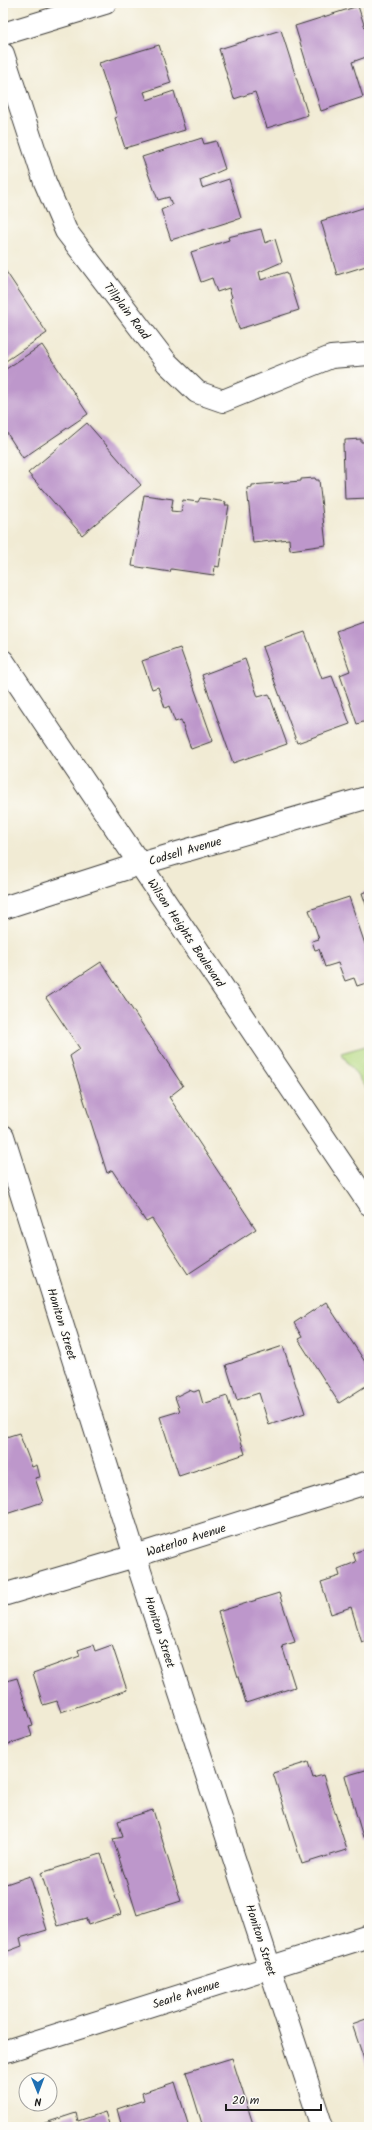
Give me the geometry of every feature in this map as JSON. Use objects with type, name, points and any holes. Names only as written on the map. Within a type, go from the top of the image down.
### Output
[{"type":"street","points":[[3,34],[105,3]]},
{"type":"street","name":"Tillplain Road","points":[[3,54],[46,182],[66,231],[167,363],[197,392],[223,401],[331,357],[369,354]]},
{"type":"street","name":"Wilson Heights Boulevard","points":[[3,661],[369,1204]]},
{"type":"street","name":"Codsell Avenue","points":[[3,908],[140,864],[369,796]]},
{"type":"street","name":"Honiton Street","points":[[3,1136],[135,1556],[322,2127]]},
{"type":"street","name":"Waterloo Avenue","points":[[3,1595],[135,1556],[369,1482]]},
{"type":"street","name":"Searle Avenue","points":[[3,2052],[369,1936]]},
{"type":"green space","points":[[369,1045],[369,1093],[341,1053]]},
{"type":"building","points":[[358,6],[369,40],[369,56],[352,62],[363,97],[321,111],[295,26]]},
{"type":"building","points":[[281,30],[308,115],[267,128],[255,92],[234,99],[219,49]]},
{"type":"building","points":[[159,45],[171,83],[144,92],[147,100],[174,91],[185,130],[125,148],[115,118],[117,117],[99,63]]},
{"type":"building","points":[[202,138],[204,144],[216,141],[225,169],[200,180],[202,188],[229,179],[241,218],[171,240],[161,210],[172,205],[169,197],[158,200],[142,157]]},
{"type":"building","points":[[369,206],[369,265],[337,275],[321,221]]},
{"type":"building","points":[[261,229],[265,243],[275,239],[282,262],[259,272],[261,280],[287,272],[299,310],[239,329],[230,299],[232,297],[229,288],[217,292],[212,278],[201,282],[191,252],[229,240],[228,237]]},
{"type":"building","points":[[3,267],[47,333],[3,363]]},
{"type":"building","points":[[42,345],[88,414],[23,458],[3,427],[3,371]]},
{"type":"building","points":[[87,423],[141,485],[82,535],[28,473]]},
{"type":"building","points":[[361,439],[361,442],[369,442],[369,498],[345,499],[343,444],[345,444],[345,440]]},
{"type":"building","points":[[315,478],[316,480],[319,480],[326,545],[290,550],[289,539],[253,543],[247,488],[252,487],[252,485],[301,481],[301,479]]},
{"type":"building","points":[[144,495],[173,499],[171,511],[181,512],[183,500],[198,502],[200,498],[226,502],[225,505],[229,505],[219,567],[215,566],[214,575],[171,569],[170,572],[132,566]]},
{"type":"building","points":[[369,619],[369,720],[357,724],[340,675],[350,671],[336,631]]},
{"type":"building","points":[[305,632],[322,679],[332,676],[350,724],[297,743],[262,647]]},
{"type":"building","points":[[180,648],[213,741],[191,749],[181,720],[175,722],[169,706],[165,708],[158,687],[152,689],[142,661]]},
{"type":"building","points":[[245,659],[258,697],[269,694],[287,744],[233,763],[202,675]]},
{"type":"building","points":[[369,891],[369,913],[362,893]]},
{"type":"building","points":[[349,897],[369,956],[369,982],[357,986],[354,978],[345,981],[338,963],[325,967],[319,949],[315,950],[312,941],[319,939],[309,910]]},
{"type":"building","points":[[101,962],[183,1086],[169,1097],[256,1229],[188,1274],[152,1219],[146,1222],[112,1170],[107,1173],[70,1056],[80,1049],[46,998]]},
{"type":"building","points":[[326,1302],[369,1368],[369,1384],[339,1403],[298,1339],[302,1337],[294,1323]]},
{"type":"building","points":[[283,1346],[305,1413],[269,1425],[259,1393],[237,1400],[226,1365]]},
{"type":"building","points":[[189,1390],[194,1392],[199,1390],[203,1404],[227,1396],[245,1454],[179,1476],[160,1417],[180,1411],[175,1397]]},
{"type":"building","points":[[19,1433],[32,1467],[37,1465],[40,1477],[35,1478],[43,1502],[3,1515],[3,1438]]},
{"type":"building","points":[[369,1548],[369,1640],[362,1643],[351,1607],[331,1614],[321,1582],[340,1576],[338,1569],[356,1562],[353,1553]]},
{"type":"building","points":[[279,1593],[295,1642],[282,1646],[295,1687],[246,1703],[218,1612]]},
{"type":"building","points":[[93,1645],[95,1651],[112,1645],[127,1690],[61,1712],[57,1701],[43,1705],[33,1673],[80,1656],[78,1650]]},
{"type":"building","points":[[17,1678],[33,1726],[29,1727],[32,1736],[3,1746],[3,1682]]},
{"type":"building","points":[[308,1762],[313,1778],[323,1775],[347,1850],[302,1864],[273,1773]]},
{"type":"building","points":[[369,1769],[369,1835],[363,1837],[345,1776]]},
{"type":"building","points":[[153,1810],[181,1901],[137,1915],[113,1839],[123,1837],[118,1821]]},
{"type":"building","points":[[101,1854],[121,1914],[88,1925],[86,1918],[58,1926],[41,1873]]},
{"type":"building","points":[[30,1876],[47,1930],[20,1938],[22,1946],[3,1953],[3,1885]]},
{"type":"building","points":[[369,2018],[369,2074],[352,2024]]},
{"type":"building","points":[[232,2058],[254,2127],[203,2127],[186,2072]]},
{"type":"building","points":[[175,2082],[189,2127],[122,2127],[117,2109],[144,2100],[142,2093]]},
{"type":"building","points":[[105,2112],[110,2127],[43,2127],[42,2124],[76,2113],[78,2121]]}]
